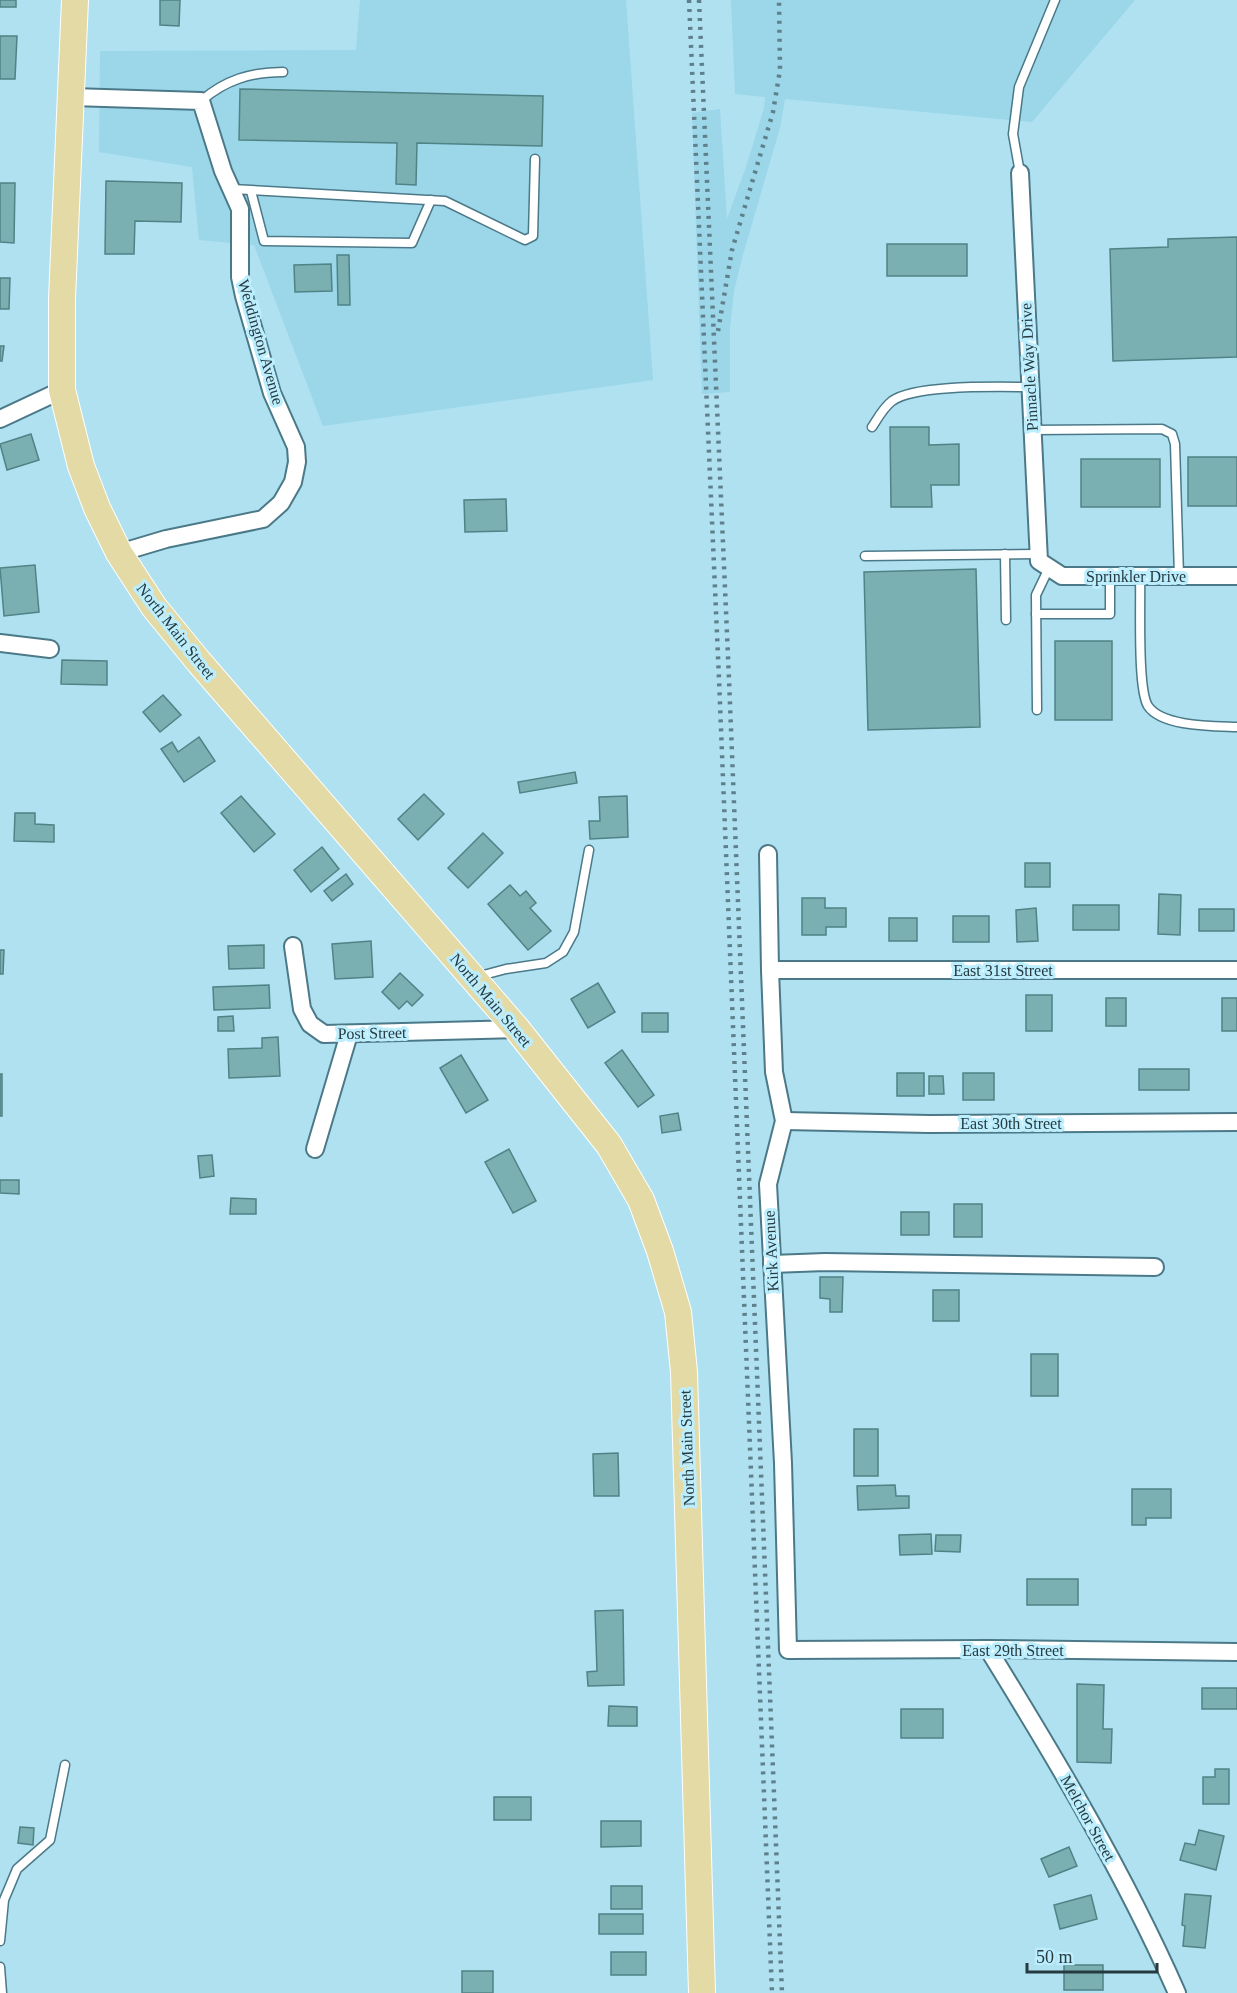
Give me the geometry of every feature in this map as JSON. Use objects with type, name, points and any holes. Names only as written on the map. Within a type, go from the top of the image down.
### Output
[{"type":"main road","name":"North Main Street","points":[[75,0],[62,299],[62,390],[81,466],[96,508],[119,553],[154,607],[517,1029],[609,1145],[641,1200],[660,1251],[678,1312],[684,1372],[702,1993]]},
{"type":"street","points":[[72,97],[201,101]]},
{"type":"street","name":"Weddington Avenue","points":[[119,553],[166,539],[263,519],[280,503],[293,482],[297,462],[296,447],[272,393],[244,296],[240,277],[240,209],[223,171],[201,101]]},
{"type":"street","name":"Pinnacle Way Drive","points":[[1020,173],[1032,430],[1042,561]]},
{"type":"street","points":[[0,419],[62,390]]},
{"type":"street","name":"Sprinkler Drive","points":[[1042,561],[1062,576],[1237,576]]},
{"type":"street","points":[[0,643],[50,649]]},
{"type":"street","name":"Kirk Avenue","points":[[768,854],[774,1072],[784,1121],[768,1184],[783,1463],[788,1650]]},
{"type":"street","name":"Post Street","points":[[293,946],[302,1009],[310,1024],[324,1034],[517,1029]]},
{"type":"street","name":"East 31st Street","points":[[770,970],[1237,970]]},
{"type":"street","points":[[315,1149],[349,1034]]},
{"type":"street","name":"East 30th Street","points":[[784,1121],[929,1124],[1237,1122]]},
{"type":"street","points":[[772,1264],[825,1262],[1155,1267]]},
{"type":"street","name":"East 29th Street","points":[[788,1650],[988,1649],[1237,1652]]},
{"type":"street","name":"Melchor Street","points":[[988,1649],[1054,1757],[1111,1858],[1177,1993]]},
{"type":"lane","points":[[1020,173],[1013,134],[1019,87],[1055,0]]},
{"type":"lane","points":[[201,101],[212,92],[237,79],[266,72],[283,72]]},
{"type":"lane","points":[[231,189],[445,201],[525,240],[533,236],[534,231],[535,159]]},
{"type":"lane","points":[[251,191],[264,241],[412,243],[431,200]]},
{"type":"lane","points":[[872,427],[879,414],[891,402],[907,393],[962,388],[1030,387]]},
{"type":"lane","points":[[1032,430],[1162,429],[1172,434],[1175,444],[1179,576]]},
{"type":"lane","points":[[1005,554],[1006,620]]},
{"type":"lane","points":[[865,556],[1005,554],[1042,561],[1036,595],[1037,710]]},
{"type":"lane","points":[[1036,614],[1110,614],[1110,576]]},
{"type":"lane","points":[[1140,576],[1141,659],[1144,694],[1149,708],[1162,717],[1195,726],[1237,728]]},
{"type":"lane","points":[[473,978],[506,969],[546,963],[563,952],[574,932],[589,850]]},
{"type":"lane","points":[[0,1941],[4,1900],[17,1869],[50,1840],[65,1765]]},
{"type":"lane","points":[[0,1967],[2,1993]]},
{"type":"shaded area","points":[[360,0],[626,0],[653,380],[323,426],[254,245],[199,240],[192,167],[99,152],[100,51],[356,50]]},
{"type":"shaded area","points":[[731,0],[1135,0],[1032,122],[785,99],[780,128],[734,291],[730,328],[730,392],[702,394],[692,113],[720,109],[727,219],[747,164],[764,108],[765,97],[735,94]]},
{"type":"building","points":[[0,0],[16,0],[16,7],[0,7]]},
{"type":"building","points":[[160,0],[180,0],[179,26],[160,25]]},
{"type":"building","points":[[0,36],[17,36],[15,79],[0,79]]},
{"type":"building","points":[[240,89],[543,96],[542,146],[417,143],[416,185],[396,184],[397,143],[239,140]]},
{"type":"building","points":[[106,181],[182,183],[181,222],[135,221],[134,254],[105,254]]},
{"type":"building","points":[[0,183],[15,183],[14,243],[0,242]]},
{"type":"building","points":[[1237,237],[1237,357],[1113,361],[1110,249],[1168,247],[1168,239]]},
{"type":"building","points":[[887,244],[967,244],[967,276],[887,276]]},
{"type":"building","points":[[337,255],[349,255],[350,305],[338,305]]},
{"type":"building","points":[[331,264],[332,291],[295,292],[294,265]]},
{"type":"building","points":[[0,278],[10,278],[9,309],[0,309]]},
{"type":"building","points":[[0,346],[4,346],[2,361],[0,361]]},
{"type":"building","points":[[890,427],[929,427],[929,445],[959,444],[959,485],[931,485],[932,507],[891,507]]},
{"type":"building","points":[[31,434],[39,460],[7,470],[0,444]]},
{"type":"building","points":[[1188,457],[1237,457],[1237,506],[1188,506]]},
{"type":"building","points":[[1081,459],[1160,459],[1160,507],[1081,507]]},
{"type":"building","points":[[506,499],[507,531],[465,532],[464,500]]},
{"type":"building","points":[[35,565],[39,612],[4,616],[0,568]]},
{"type":"building","points":[[976,569],[980,727],[868,730],[864,572]]},
{"type":"building","points":[[1055,641],[1112,641],[1112,720],[1055,720]]},
{"type":"building","points":[[62,660],[107,661],[107,685],[61,684]]},
{"type":"building","points":[[163,695],[181,715],[160,732],[143,712]]},
{"type":"building","points":[[199,737],[215,761],[184,782],[161,749],[172,742],[178,752]]},
{"type":"building","points":[[575,772],[577,783],[520,793],[518,782]]},
{"type":"building","points":[[424,794],[444,814],[418,840],[398,819]]},
{"type":"building","points":[[241,796],[275,834],[254,852],[221,813]]},
{"type":"building","points":[[627,796],[628,837],[590,839],[589,821],[600,821],[599,797]]},
{"type":"building","points":[[15,813],[35,813],[35,824],[54,825],[54,842],[14,841]]},
{"type":"building","points":[[483,833],[503,853],[468,888],[448,868]]},
{"type":"building","points":[[322,847],[339,869],[311,892],[294,870]]},
{"type":"building","points":[[1025,863],[1050,863],[1050,887],[1025,887]]},
{"type":"building","points":[[346,874],[353,884],[332,901],[324,891]]},
{"type":"building","points":[[510,885],[520,896],[526,891],[536,903],[530,908],[551,931],[528,950],[488,904]]},
{"type":"building","points":[[1159,894],[1181,895],[1180,935],[1158,934]]},
{"type":"building","points":[[802,898],[825,898],[825,908],[846,908],[846,927],[826,927],[826,935],[802,935]]},
{"type":"building","points":[[1073,905],[1119,905],[1119,930],[1073,930]]},
{"type":"building","points":[[1036,908],[1038,941],[1017,942],[1016,910]]},
{"type":"building","points":[[1199,909],[1234,909],[1234,931],[1199,931]]},
{"type":"building","points":[[953,916],[989,916],[989,942],[953,942]]},
{"type":"building","points":[[889,918],[917,918],[917,941],[889,941]]},
{"type":"building","points":[[371,941],[373,977],[335,979],[332,944]]},
{"type":"building","points":[[264,945],[264,968],[229,969],[228,946]]},
{"type":"building","points":[[0,950],[4,950],[3,974],[0,974]]},
{"type":"building","points":[[400,973],[423,995],[412,1006],[407,1001],[399,1009],[382,992]]},
{"type":"building","points":[[598,983],[615,1012],[588,1028],[571,999]]},
{"type":"building","points":[[269,985],[270,1008],[214,1010],[213,987]]},
{"type":"building","points":[[1026,995],[1052,995],[1052,1031],[1026,1031]]},
{"type":"building","points":[[1106,998],[1126,998],[1126,1026],[1106,1026]]},
{"type":"building","points":[[1222,998],[1237,998],[1237,1031],[1222,1031]]},
{"type":"building","points":[[642,1013],[668,1013],[668,1032],[642,1032]]},
{"type":"building","points":[[233,1016],[234,1031],[218,1031],[218,1017]]},
{"type":"building","points":[[278,1037],[280,1076],[229,1078],[228,1049],[262,1048],[262,1038]]},
{"type":"building","points":[[622,1050],[654,1095],[638,1107],[605,1063]]},
{"type":"building","points":[[461,1055],[488,1100],[466,1113],[440,1068]]},
{"type":"building","points":[[1139,1069],[1189,1069],[1189,1090],[1139,1090]]},
{"type":"building","points":[[897,1073],[924,1073],[924,1096],[897,1096]]},
{"type":"building","points":[[963,1073],[994,1073],[994,1100],[963,1100]]},
{"type":"building","points":[[0,1074],[2,1074],[2,1116],[0,1116]]},
{"type":"building","points":[[929,1076],[943,1076],[944,1094],[929,1094]]},
{"type":"building","points":[[678,1113],[681,1130],[662,1133],[660,1116]]},
{"type":"building","points":[[509,1149],[536,1201],[513,1213],[485,1162]]},
{"type":"building","points":[[212,1155],[214,1176],[200,1178],[198,1156]]},
{"type":"building","points":[[0,1180],[19,1180],[19,1194],[0,1193]]},
{"type":"building","points":[[231,1198],[256,1199],[256,1214],[230,1214]]},
{"type":"building","points":[[954,1204],[982,1204],[982,1237],[954,1237]]},
{"type":"building","points":[[901,1212],[929,1212],[929,1235],[901,1235]]},
{"type":"building","points":[[820,1277],[843,1277],[842,1312],[830,1312],[830,1299],[820,1298]]},
{"type":"building","points":[[933,1290],[959,1290],[959,1321],[933,1321]]},
{"type":"building","points":[[1031,1354],[1058,1354],[1058,1396],[1031,1396]]},
{"type":"building","points":[[854,1429],[878,1429],[878,1476],[854,1476]]},
{"type":"building","points":[[618,1453],[619,1496],[594,1496],[593,1454]]},
{"type":"building","points":[[895,1485],[896,1496],[909,1496],[909,1508],[858,1510],[857,1486]]},
{"type":"building","points":[[1132,1489],[1171,1489],[1171,1518],[1146,1518],[1146,1525],[1132,1525]]},
{"type":"building","points":[[931,1534],[932,1554],[900,1555],[899,1535]]},
{"type":"building","points":[[936,1535],[961,1535],[960,1552],[935,1551]]},
{"type":"building","points":[[1027,1579],[1078,1579],[1078,1605],[1027,1605]]},
{"type":"building","points":[[623,1610],[624,1685],[588,1686],[587,1672],[597,1671],[595,1611]]},
{"type":"building","points":[[1077,1684],[1104,1685],[1103,1729],[1112,1729],[1111,1763],[1077,1762]]},
{"type":"building","points":[[1202,1688],[1237,1688],[1237,1709],[1202,1709]]},
{"type":"building","points":[[609,1706],[637,1707],[637,1726],[608,1726]]},
{"type":"building","points":[[901,1709],[943,1709],[943,1738],[901,1738]]},
{"type":"building","points":[[1215,1769],[1229,1769],[1229,1804],[1203,1804],[1203,1777],[1215,1777]]},
{"type":"building","points":[[494,1797],[531,1797],[531,1820],[494,1820]]},
{"type":"building","points":[[601,1821],[641,1821],[641,1846],[601,1847]]},
{"type":"building","points":[[20,1827],[34,1828],[33,1845],[18,1843]]},
{"type":"building","points":[[1199,1830],[1224,1836],[1216,1870],[1180,1860],[1185,1843],[1195,1845]]},
{"type":"building","points":[[1069,1847],[1077,1866],[1049,1877],[1041,1859]]},
{"type":"building","points":[[611,1886],[642,1886],[642,1909],[611,1909]]},
{"type":"building","points":[[1185,1894],[1211,1896],[1205,1948],[1183,1946],[1185,1926],[1182,1925]]},
{"type":"building","points":[[1091,1895],[1097,1919],[1060,1929],[1054,1905]]},
{"type":"building","points":[[599,1914],[643,1914],[643,1934],[599,1934]]},
{"type":"building","points":[[611,1952],[646,1952],[646,1975],[611,1975]]},
{"type":"building","points":[[1064,1965],[1103,1965],[1103,1990],[1064,1990]]},
{"type":"building","points":[[462,1971],[493,1971],[493,1993],[462,1993]]},
{"type":"railway","points":[[689,0],[772,1993]]},
{"type":"railway","points":[[699,0],[782,1993]]},
{"type":"railway","points":[[718,331],[732,250],[773,112],[780,70],[779,0]]}]
